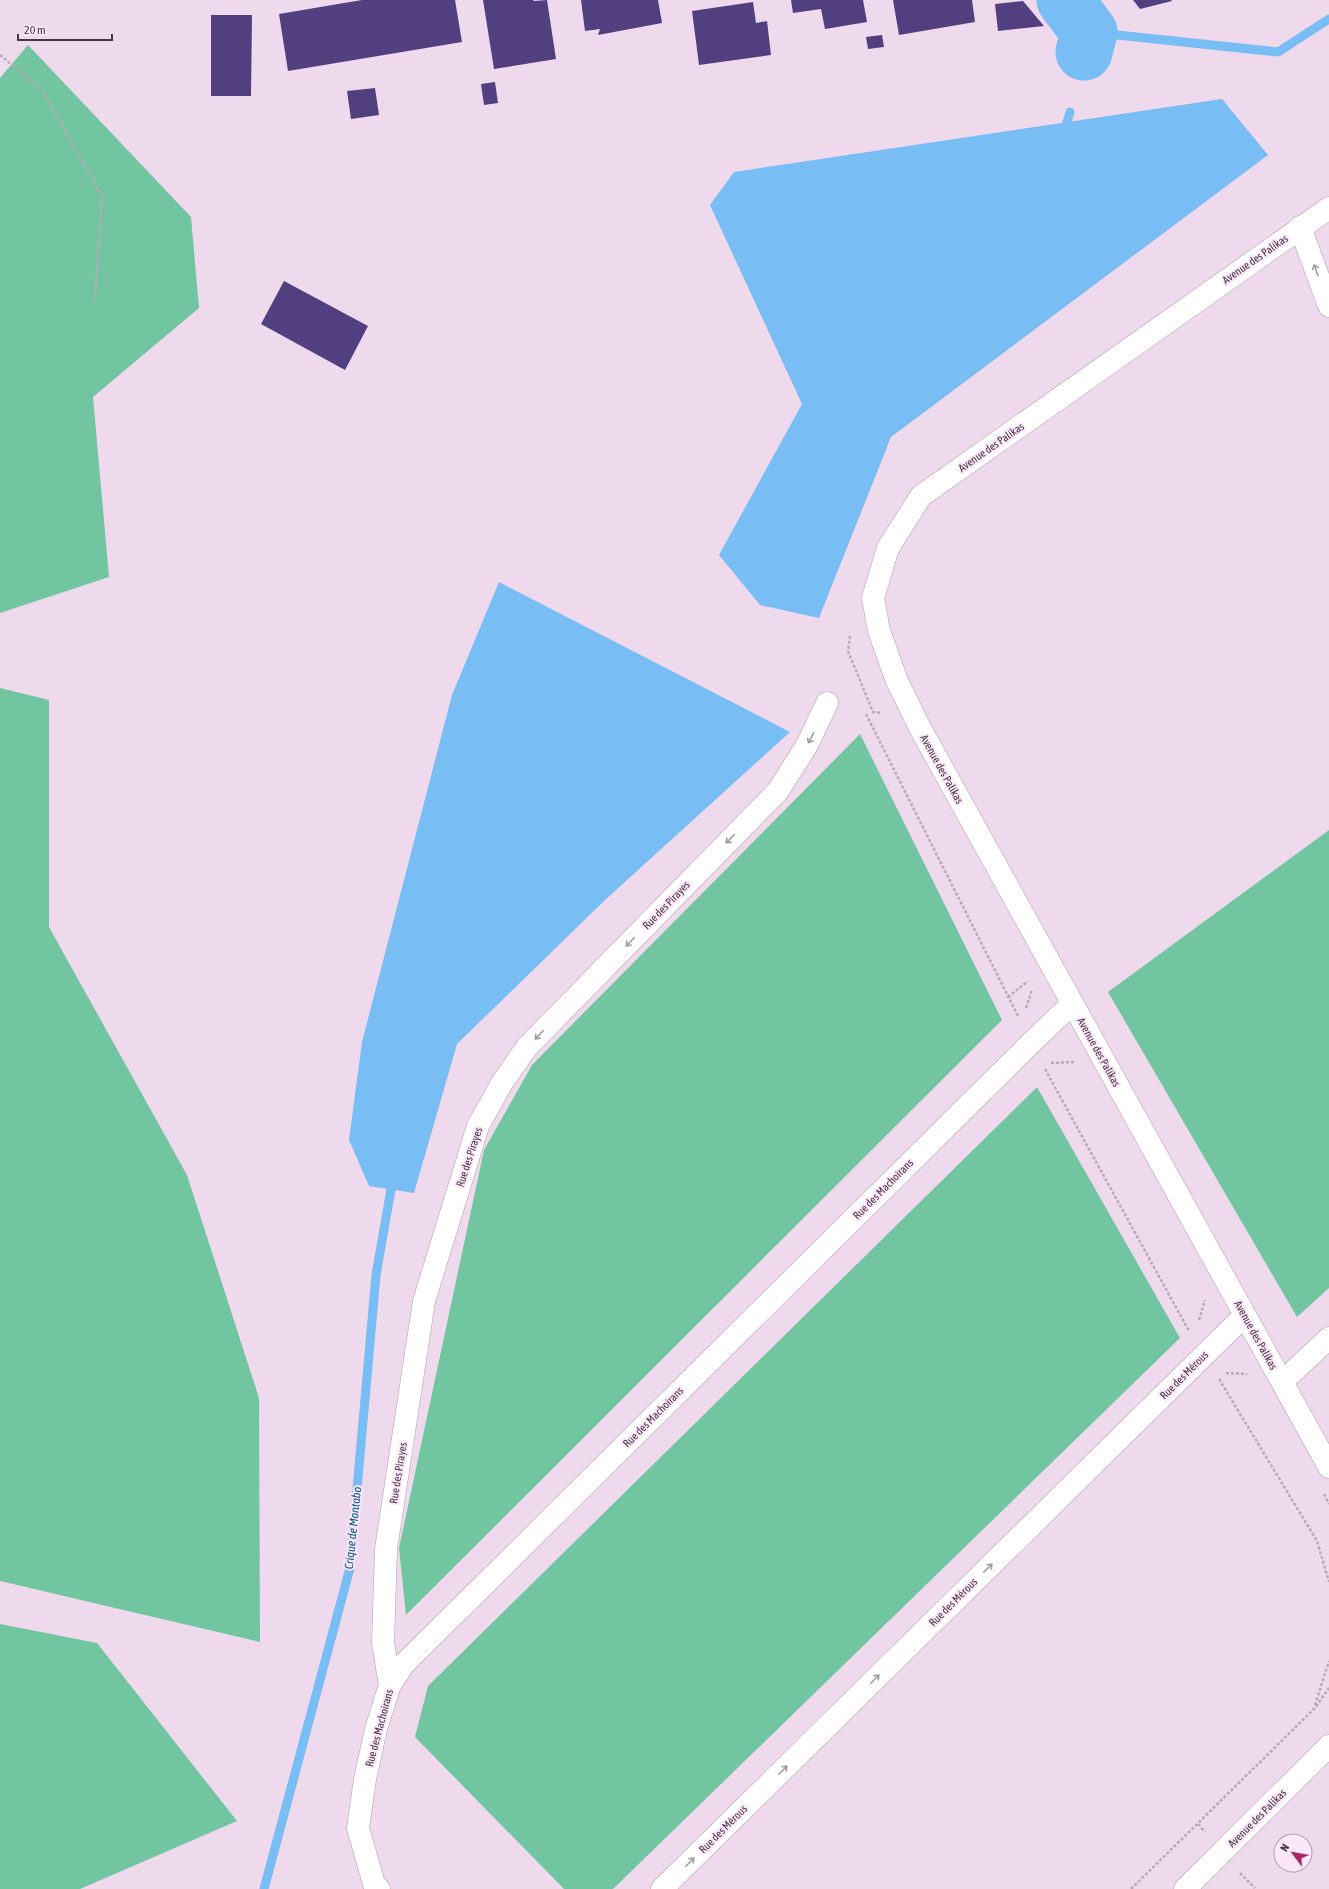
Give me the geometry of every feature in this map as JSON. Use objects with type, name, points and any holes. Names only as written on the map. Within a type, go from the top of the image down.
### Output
[{"type":"street","name":"Avenue des Palikas","points":[[1329,208],[1300,227],[921,496],[888,548],[873,598],[879,631],[897,681],[920,728],[1329,1467]]},
{"type":"street","points":[[1300,227],[1329,306]]},
{"type":"street","name":"Rue des Pirayes","points":[[390,1685],[383,1643],[386,1548],[424,1301],[478,1126],[502,1083],[527,1047],[778,791],[807,745],[822,717],[827,703]]},
{"type":"street","name":"Rue des Machoirans","points":[[379,1889],[374,1884],[358,1828],[365,1779],[376,1730],[390,1685],[404,1664],[1072,1004]]},
{"type":"street","name":"Rue des Mérous","points":[[662,1889],[1245,1315]]},
{"type":"street","points":[[1282,1382],[1329,1338]]},
{"type":"street","name":"Avenue des Palikas","points":[[1186,1889],[1329,1746]]},
{"type":"path","points":[[0,55],[42,90],[102,196],[95,301]]},
{"type":"path","points":[[863,686],[874,712]]},
{"type":"path","points":[[866,714],[1022,1023]]},
{"type":"path","points":[[1008,997],[1032,978]]},
{"type":"path","points":[[1042,1063],[1193,1337]]},
{"type":"path","points":[[1215,1373],[1317,1541],[1329,1582]]},
{"type":"path","points":[[1315,1708],[1329,1661]]},
{"type":"path","points":[[1131,1889],[1315,1708],[1329,1688]]},
{"type":"path","points":[[1236,1868],[1255,1888]]},
{"type":"green space","points":[[28,45],[191,217],[199,308],[93,397],[109,577],[0,613],[0,78]]},
{"type":"green space","points":[[0,688],[49,700],[49,927],[187,1175],[259,1398],[260,1642],[0,1581]]},
{"type":"green space","points":[[860,734],[1002,1020],[406,1615],[399,1548],[484,1150],[532,1065]]},
{"type":"green space","points":[[1329,830],[1329,1288],[1297,1317],[1108,992]]},
{"type":"green space","points":[[1037,1087],[1180,1338],[613,1889],[564,1889],[415,1737],[428,1686]]},
{"type":"green space","points":[[0,1624],[97,1643],[237,1821],[80,1889],[0,1889]]},
{"type":"water","points":[[1222,99],[1268,155],[891,437],[819,618],[760,605],[719,555],[802,404],[710,205],[734,172]]},
{"type":"water","points":[[499,582],[790,732],[605,900],[457,1044],[414,1193],[369,1186],[349,1140],[362,1042],[452,695]]},
{"type":"building","points":[[362,0],[455,0],[462,42],[288,71],[279,14]]},
{"type":"building","points":[[483,0],[547,0],[556,59],[494,69]]},
{"type":"building","points":[[581,0],[658,0],[662,23],[598,35],[600,29],[585,31]]},
{"type":"building","points":[[791,0],[863,0],[867,22],[825,29],[821,9],[793,13]]},
{"type":"building","points":[[893,0],[972,0],[975,22],[899,35]]},
{"type":"building","points":[[1133,0],[1171,0],[1172,1],[1140,9]]},
{"type":"building","points":[[1023,1],[1044,26],[998,31],[995,4]]},
{"type":"building","points":[[753,2],[756,23],[767,21],[771,55],[699,65],[692,11]]},
{"type":"building","points":[[211,15],[252,15],[251,96],[211,96]]},
{"type":"building","points":[[882,35],[884,47],[868,49],[866,37]]},
{"type":"building","points":[[495,82],[498,103],[484,105],[481,84]]},
{"type":"building","points":[[375,88],[379,115],[351,119],[347,91]]},
{"type":"building","points":[[284,281],[368,326],[345,370],[261,324]]},
{"type":"waterway","name":"Crique de Montabo","points":[[1065,0],[1089,32],[1084,52]]},
{"type":"waterway","points":[[1089,32],[1278,52],[1329,19]]},
{"type":"waterway","points":[[1063,135],[1070,112]]},
{"type":"waterway","name":"Crique de Montabo","points":[[264,1889],[350,1568],[376,1275],[393,1178]]}]
